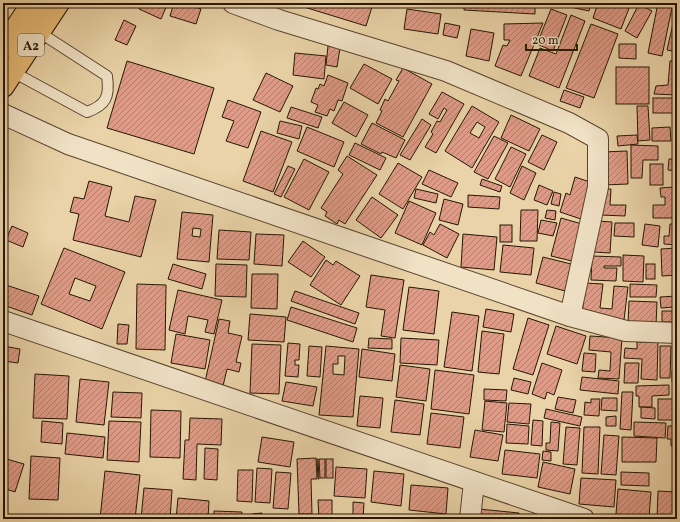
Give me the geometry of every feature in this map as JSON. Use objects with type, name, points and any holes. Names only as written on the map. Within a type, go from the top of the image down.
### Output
[{"type":"highway","name":"A2","points":[[3,48],[33,3]]},
{"type":"highway","name":"A2","points":[[8,79],[58,3]]},
{"type":"street","points":[[233,3],[279,20],[446,71],[569,123],[598,139],[598,187],[570,316]]},
{"type":"street","points":[[3,114],[68,144],[570,316],[626,331],[677,333]]},
{"type":"street","points":[[3,321],[584,519]]},
{"type":"street","points":[[470,519],[474,482]]},
{"type":"lane","points":[[8,79],[87,112],[100,107],[106,100],[109,85],[108,76],[39,32]]},
{"type":"building","points":[[142,3],[168,3],[161,19],[139,9]]},
{"type":"building","points":[[174,3],[182,3],[201,9],[196,24],[170,16]]},
{"type":"building","points":[[291,3],[357,3],[372,7],[366,26]]},
{"type":"building","points":[[440,3],[461,3],[461,7],[439,6]]},
{"type":"building","points":[[464,3],[535,3],[535,14],[464,10]]},
{"type":"building","points":[[551,3],[591,3],[589,11]]},
{"type":"building","points":[[598,3],[631,3],[621,29],[593,18]]},
{"type":"building","points":[[658,3],[673,3],[662,56],[648,53]]},
{"type":"building","points":[[639,4],[652,11],[637,38],[625,31]]},
{"type":"building","points":[[407,9],[441,14],[438,34],[404,29]]},
{"type":"building","points":[[551,9],[567,15],[553,51],[537,44]]},
{"type":"building","points":[[571,15],[585,21],[559,88],[529,76],[540,48],[556,54]]},
{"type":"building","points":[[675,15],[677,16],[677,52],[667,50]]},
{"type":"building","points":[[124,20],[136,26],[127,45],[115,40]]},
{"type":"building","points":[[445,23],[460,26],[457,38],[443,35]]},
{"type":"building","points":[[543,23],[521,76],[495,66],[503,45],[507,46],[510,40],[504,40],[504,24]]},
{"type":"building","points":[[591,24],[618,34],[594,98],[566,88]]},
{"type":"building","points":[[471,29],[494,33],[489,61],[466,56]]},
{"type":"building","points":[[619,44],[636,44],[636,59],[619,58]]},
{"type":"building","points":[[328,46],[340,48],[337,67],[326,65]]},
{"type":"building","points":[[295,53],[326,56],[324,79],[293,75]]},
{"type":"building","points":[[677,60],[677,95],[654,94],[656,86],[668,85],[670,61]]},
{"type":"building","points":[[127,61],[214,88],[194,154],[107,128]]},
{"type":"building","points":[[364,64],[392,79],[378,104],[350,88]]},
{"type":"building","points":[[616,67],[649,67],[649,104],[616,104]]},
{"type":"building","points":[[403,68],[432,84],[403,137],[376,123],[382,111],[380,110],[385,99],[388,101],[399,81],[396,80]]},
{"type":"building","points":[[266,73],[293,86],[280,112],[253,100]]},
{"type":"building","points":[[328,75],[348,83],[342,101],[338,100],[334,111],[330,109],[327,116],[315,112],[318,105],[311,102],[316,88],[318,89],[320,84],[324,86]]},
{"type":"building","points":[[564,90],[584,97],[580,108],[560,101]]},
{"type":"building","points":[[442,92],[464,104],[436,153],[425,147],[433,134],[431,132],[437,121],[440,122],[447,110],[444,108],[438,119],[429,114]]},
{"type":"building","points":[[653,98],[677,98],[677,113],[653,113]]},
{"type":"building","points":[[228,100],[261,112],[248,148],[226,141],[234,121],[222,117]]},
{"type":"building","points":[[344,102],[368,115],[356,137],[332,123]]},
{"type":"building","points":[[472,106],[499,122],[472,168],[445,151]],"holes":[[[477,122],[485,127],[479,138],[470,133]]]},
{"type":"building","points":[[637,106],[648,106],[650,140],[638,141]]},
{"type":"building","points":[[291,107],[322,117],[318,128],[287,118]]},
{"type":"building","points":[[511,115],[540,129],[529,151],[501,138]]},
{"type":"building","points":[[674,115],[677,115],[677,128],[674,128]]},
{"type":"building","points":[[422,119],[431,125],[410,160],[400,155]]},
{"type":"building","points":[[280,121],[302,126],[299,139],[277,133]]},
{"type":"building","points":[[372,123],[405,140],[396,158],[382,152],[381,154],[361,144]]},
{"type":"building","points":[[307,127],[344,142],[334,167],[297,151]]},
{"type":"building","points":[[670,127],[671,141],[652,141],[652,128]]},
{"type":"building","points":[[261,131],[292,142],[273,192],[243,181]]},
{"type":"building","points":[[542,135],[557,142],[544,170],[528,162]]},
{"type":"building","points":[[637,135],[638,144],[618,146],[617,136]]},
{"type":"building","points":[[494,136],[508,143],[488,179],[474,172]]},
{"type":"building","points":[[355,143],[386,158],[380,170],[349,155]]},
{"type":"building","points":[[631,145],[658,146],[658,160],[643,160],[642,178],[631,178]]},
{"type":"building","points":[[511,147],[526,154],[510,187],[495,179]]},
{"type":"building","points":[[627,151],[628,184],[603,185],[602,152]]},
{"type":"building","points":[[347,156],[377,175],[345,224],[339,220],[337,224],[325,216],[327,212],[321,208],[343,174],[338,170]]},
{"type":"building","points":[[304,159],[329,172],[309,210],[284,197]]},
{"type":"building","points":[[669,159],[677,159],[677,171],[668,170]]},
{"type":"building","points":[[398,163],[422,177],[403,209],[379,194]]},
{"type":"building","points":[[650,164],[663,164],[663,185],[650,185]]},
{"type":"building","points":[[288,166],[295,169],[281,197],[274,194]]},
{"type":"building","points":[[522,166],[536,173],[524,200],[510,193]]},
{"type":"building","points":[[429,170],[458,183],[451,197],[422,184]]},
{"type":"building","points":[[575,177],[596,184],[584,220],[560,212],[566,193],[570,195]]},
{"type":"building","points":[[482,179],[502,186],[500,192],[480,185]]},
{"type":"building","points":[[89,181],[112,187],[105,216],[129,222],[135,196],[156,200],[141,257],[73,240],[79,214],[70,212],[74,197],[84,199]]},
{"type":"building","points":[[539,185],[553,191],[547,205],[534,200]]},
{"type":"building","points":[[674,187],[675,218],[653,218],[653,205],[665,205],[665,197],[661,197],[660,188]]},
{"type":"building","points":[[416,189],[438,194],[436,203],[414,198]]},
{"type":"building","points":[[602,189],[611,189],[610,205],[626,205],[625,216],[601,215]]},
{"type":"building","points":[[554,192],[561,194],[559,206],[551,204]]},
{"type":"building","points":[[468,195],[500,197],[499,209],[468,207]]},
{"type":"building","points":[[372,197],[398,215],[381,238],[356,220]]},
{"type":"building","points":[[444,199],[463,204],[458,225],[439,220]]},
{"type":"building","points":[[409,201],[436,213],[422,245],[395,233]]},
{"type":"building","points":[[521,210],[538,210],[537,241],[520,241]]},
{"type":"building","points":[[547,210],[556,211],[555,220],[545,218]]},
{"type":"building","points":[[182,212],[213,215],[209,262],[177,259]],"holes":[[[193,228],[201,229],[200,237],[192,236]]]},
{"type":"building","points":[[561,218],[582,224],[572,261],[551,256]]},
{"type":"building","points":[[541,220],[557,223],[553,236],[538,233]]},
{"type":"building","points":[[597,221],[612,222],[610,253],[594,252]]},
{"type":"building","points":[[615,223],[634,223],[634,237],[614,236]]},
{"type":"building","points":[[440,224],[459,234],[447,258],[423,245],[430,232],[434,235]]},
{"type":"building","points":[[645,224],[660,226],[658,247],[642,245]]},
{"type":"building","points":[[670,224],[677,224],[677,245],[664,244],[664,236],[669,236]]},
{"type":"building","points":[[500,225],[512,225],[512,242],[500,242]]},
{"type":"building","points":[[12,226],[28,233],[23,247],[6,240]]},
{"type":"building","points":[[219,230],[251,232],[249,260],[217,259]]},
{"type":"building","points":[[256,234],[284,235],[282,266],[254,264]]},
{"type":"building","points":[[463,234],[497,237],[494,270],[461,267]]},
{"type":"building","points":[[303,241],[325,257],[311,277],[288,262]]},
{"type":"building","points":[[503,245],[534,248],[531,275],[500,272]]},
{"type":"building","points":[[64,248],[125,272],[102,329],[41,304]],"holes":[[[75,278],[96,286],[90,301],[69,294]]]},
{"type":"building","points":[[677,248],[677,275],[662,276],[661,249]]},
{"type":"building","points":[[623,255],[644,256],[643,282],[623,281]]},
{"type":"building","points":[[592,256],[621,257],[621,266],[604,266],[604,268],[617,268],[616,281],[591,280]]},
{"type":"building","points":[[543,257],[571,264],[565,291],[536,283]]},
{"type":"building","points":[[326,260],[333,265],[336,261],[360,276],[341,305],[310,285]]},
{"type":"building","points":[[173,264],[206,274],[202,289],[168,279]]},
{"type":"building","points":[[216,264],[247,265],[246,297],[215,296]]},
{"type":"building","points":[[646,264],[655,264],[655,279],[646,279]]},
{"type":"building","points":[[252,274],[278,274],[277,309],[251,308]]},
{"type":"building","points":[[371,275],[404,280],[395,338],[381,336],[385,310],[366,307]]},
{"type":"building","points":[[585,283],[603,284],[600,308],[612,309],[614,286],[628,287],[624,320],[582,316]]},
{"type":"building","points":[[3,284],[39,296],[32,315],[3,305]]},
{"type":"building","points":[[137,284],[166,285],[165,350],[136,349]]},
{"type":"building","points":[[630,284],[657,285],[656,297],[630,297]]},
{"type":"building","points":[[409,287],[439,291],[434,334],[403,330]]},
{"type":"building","points":[[178,290],[222,300],[214,334],[205,332],[208,320],[188,316],[185,334],[169,330]]},
{"type":"building","points":[[295,291],[359,313],[355,324],[291,301]]},
{"type":"building","points":[[677,296],[677,311],[674,312],[674,307],[661,308],[660,297]]},
{"type":"building","points":[[629,301],[657,302],[656,325],[628,324]]},
{"type":"building","points":[[291,307],[357,328],[353,342],[287,320]]},
{"type":"building","points":[[486,309],[514,314],[511,332],[483,327]]},
{"type":"building","points":[[662,311],[673,311],[673,315],[677,315],[677,322],[662,322]]},
{"type":"building","points":[[452,312],[479,316],[472,371],[444,367]]},
{"type":"building","points":[[250,314],[286,317],[284,342],[248,340]]},
{"type":"building","points":[[528,318],[549,325],[533,375],[513,369]]},
{"type":"building","points":[[219,319],[230,321],[228,333],[242,336],[236,362],[241,363],[239,372],[227,369],[223,386],[205,382]]},
{"type":"building","points":[[118,324],[129,325],[127,344],[117,344]]},
{"type":"building","points":[[556,326],[586,336],[577,364],[547,354]]},
{"type":"building","points":[[482,331],[504,334],[499,374],[478,372]]},
{"type":"building","points":[[176,334],[210,340],[205,369],[171,363]]},
{"type":"building","points":[[590,336],[622,338],[619,379],[598,378],[599,370],[610,371],[611,352],[589,350]]},
{"type":"building","points":[[369,338],[392,339],[392,349],[368,348]]},
{"type":"building","points":[[401,338],[439,340],[437,365],[400,363]]},
{"type":"building","points":[[637,342],[658,342],[657,380],[641,379],[642,359],[624,358],[625,348],[637,349]]},
{"type":"building","points":[[288,343],[300,344],[299,360],[295,360],[295,365],[299,365],[298,377],[285,376]]},
{"type":"building","points":[[252,344],[281,345],[279,394],[250,393]]},
{"type":"building","points":[[3,346],[20,349],[18,363],[3,361]]},
{"type":"building","points":[[309,346],[322,347],[320,377],[307,376]]},
{"type":"building","points":[[326,346],[359,349],[353,417],[319,415]],"holes":[[[338,356],[345,356],[344,375],[333,374],[333,364],[338,364]]]},
{"type":"building","points":[[660,346],[671,346],[670,378],[660,378]]},
{"type":"building","points":[[362,349],[395,354],[392,381],[359,377]]},
{"type":"building","points":[[584,353],[596,354],[595,372],[582,371]]},
{"type":"building","points":[[542,363],[562,370],[554,395],[547,392],[545,399],[532,394]]},
{"type":"building","points":[[625,363],[639,363],[638,383],[624,383]]},
{"type":"building","points":[[400,365],[430,369],[426,401],[396,397]]},
{"type":"building","points":[[435,370],[474,375],[469,414],[431,409]]},
{"type":"building","points":[[672,371],[677,371],[677,381],[672,381]]},
{"type":"building","points":[[35,374],[69,376],[67,419],[33,418]]},
{"type":"building","points":[[582,377],[619,381],[618,394],[580,390]]},
{"type":"building","points":[[514,378],[531,382],[528,394],[511,390]]},
{"type":"building","points":[[80,379],[109,382],[104,425],[76,422]]},
{"type":"building","points":[[286,382],[317,387],[313,406],[282,401]]},
{"type":"building","points":[[677,383],[677,412],[676,412]]},
{"type":"building","points":[[669,385],[669,395],[652,396],[652,407],[639,407],[639,396],[636,396],[636,386]]},
{"type":"building","points":[[484,389],[507,390],[506,401],[484,400]]},
{"type":"building","points":[[113,392],[142,393],[141,418],[111,417]]},
{"type":"building","points":[[622,392],[633,392],[631,430],[620,429]]},
{"type":"building","points":[[360,396],[383,398],[380,428],[357,426]]},
{"type":"building","points":[[558,397],[576,400],[573,413],[555,409]]},
{"type":"building","points":[[602,398],[617,398],[617,411],[601,410]]},
{"type":"building","points":[[591,399],[600,399],[599,416],[584,415],[585,402],[591,403]]},
{"type":"building","points":[[658,399],[673,399],[673,420],[658,420]]},
{"type":"building","points":[[395,400],[424,404],[420,435],[391,432]]},
{"type":"building","points":[[485,401],[507,403],[504,432],[482,430]]},
{"type":"building","points":[[509,403],[531,404],[529,424],[507,422]]},
{"type":"building","points":[[641,407],[655,408],[655,419],[641,418]]},
{"type":"building","points":[[546,409],[582,417],[580,426],[544,418]]},
{"type":"building","points":[[151,410],[181,411],[180,458],[150,457]]},
{"type":"building","points":[[431,413],[464,417],[460,448],[427,444]]},
{"type":"building","points":[[616,416],[616,426],[606,426],[606,417]]},
{"type":"building","points":[[190,418],[222,419],[221,445],[197,444],[196,480],[183,479],[185,440],[189,440]]},
{"type":"building","points":[[533,420],[543,421],[542,446],[531,445]]},
{"type":"building","points":[[42,421],[63,423],[62,444],[41,442]]},
{"type":"building","points":[[109,421],[141,422],[139,462],[107,460]]},
{"type":"building","points":[[551,422],[560,423],[558,451],[546,450],[546,443],[550,443]]},
{"type":"building","points":[[634,422],[666,423],[665,438],[634,436]]},
{"type":"building","points":[[507,424],[529,426],[528,444],[506,443]]},
{"type":"building","points":[[668,426],[677,426],[677,446],[671,446],[671,439],[667,439]]},
{"type":"building","points":[[566,427],[580,428],[577,465],[563,464]]},
{"type":"building","points":[[584,427],[600,427],[598,474],[582,473]]},
{"type":"building","points":[[3,430],[7,431],[3,450]]},
{"type":"building","points":[[475,430],[503,435],[498,461],[470,457]]},
{"type":"building","points":[[67,433],[105,437],[103,458],[65,454]]},
{"type":"building","points":[[604,435],[619,436],[616,475],[601,474]]},
{"type":"building","points":[[262,437],[294,442],[290,467],[258,462]]},
{"type":"building","points":[[622,437],[657,438],[656,462],[622,462]]},
{"type":"building","points":[[205,448],[218,449],[217,480],[204,479]]},
{"type":"building","points":[[505,450],[540,454],[537,478],[502,474]]},
{"type":"building","points":[[543,451],[551,452],[551,461],[542,460]]},
{"type":"building","points":[[31,456],[60,458],[58,500],[29,499]]},
{"type":"building","points":[[3,458],[24,464],[15,492],[3,488]]},
{"type":"building","points":[[316,458],[317,479],[311,479],[312,514],[299,514],[297,459]]},
{"type":"building","points":[[318,459],[319,479],[318,479]]},
{"type":"building","points":[[319,459],[325,459],[325,478],[320,478]]},
{"type":"building","points":[[326,459],[333,459],[333,478],[326,478]]},
{"type":"building","points":[[543,462],[575,469],[570,494],[538,487]]},
{"type":"building","points":[[336,467],[367,469],[365,498],[334,496]]},
{"type":"building","points":[[257,468],[272,469],[270,503],[255,502]]},
{"type":"building","points":[[238,470],[253,470],[252,502],[237,501]]},
{"type":"building","points":[[105,471],[140,475],[135,519],[100,519]]},
{"type":"building","points":[[374,471],[404,474],[401,506],[371,502]]},
{"type":"building","points":[[276,472],[291,473],[288,509],[273,508]]},
{"type":"building","points":[[621,472],[649,473],[649,486],[621,485]]},
{"type":"building","points":[[581,478],[616,480],[614,507],[579,504]]},
{"type":"building","points":[[411,485],[448,488],[446,514],[409,510]]},
{"type":"building","points":[[144,488],[172,490],[170,519],[141,519]]},
{"type":"building","points":[[618,489],[651,492],[649,517],[616,514]]},
{"type":"building","points":[[658,491],[677,492],[677,519],[657,519]]},
{"type":"building","points":[[178,498],[209,501],[208,519],[176,519]]},
{"type":"building","points":[[318,500],[332,500],[332,519],[319,519]]},
{"type":"building","points":[[353,502],[364,503],[363,519],[353,519]]},
{"type":"building","points":[[479,509],[519,513],[519,519],[478,519]]},
{"type":"building","points":[[214,511],[242,512],[241,519],[214,519]]},
{"type":"building","points":[[262,513],[262,519],[252,519],[252,514]]},
{"type":"building","points":[[406,516],[422,518],[422,519],[406,519]]}]
